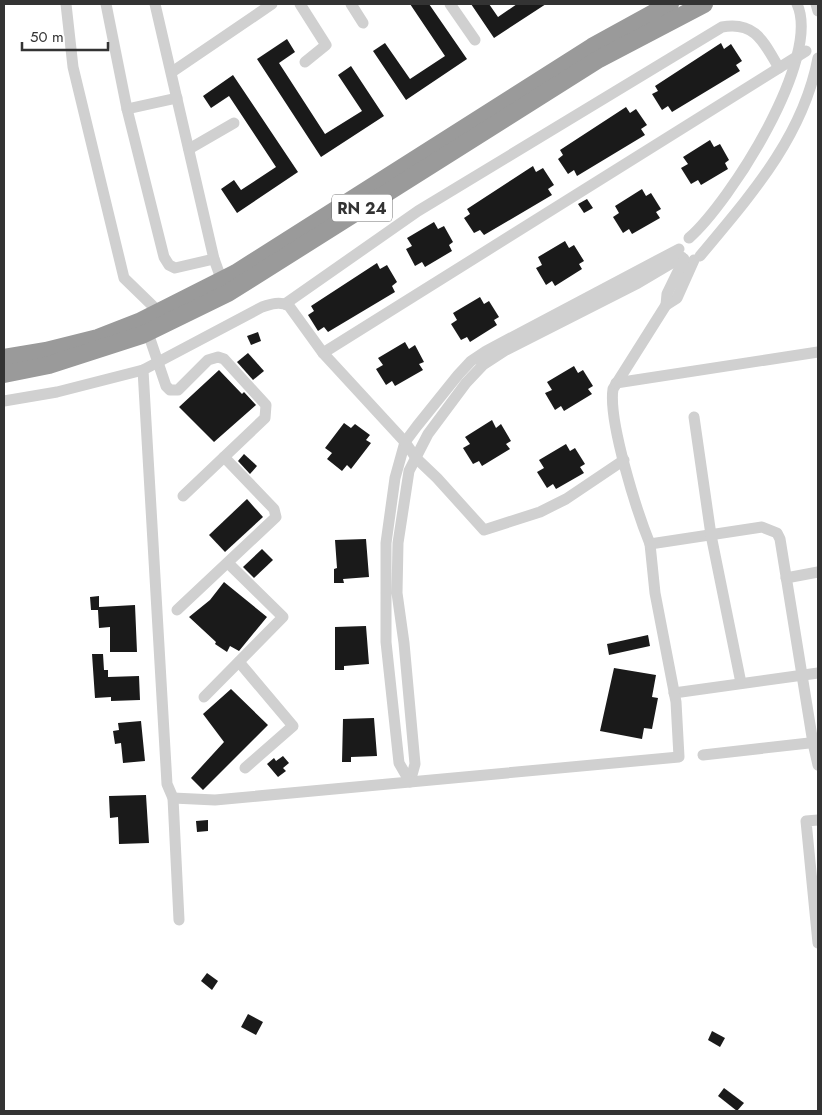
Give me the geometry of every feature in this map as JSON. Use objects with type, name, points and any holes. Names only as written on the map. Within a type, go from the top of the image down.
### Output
[{"type":"highway","name":"RN 24","points":[[4,358],[46,351],[98,338],[159,312],[222,281],[592,47],[670,4]]},
{"type":"highway","name":"RN 24","points":[[4,374],[49,365],[148,333],[228,293],[599,59],[704,4]]},
{"type":"street","points":[[66,4],[74,67],[124,278],[159,312]]},
{"type":"street","points":[[106,4],[127,109],[164,256],[169,265],[175,268],[214,259]]},
{"type":"street","points":[[155,4],[214,259],[222,281]]},
{"type":"street","points":[[172,72],[272,4]]},
{"type":"street","points":[[300,4],[326,44],[305,62]]},
{"type":"street","points":[[351,4],[363,23]]},
{"type":"street","points":[[450,4],[475,40]]},
{"type":"street","points":[[688,256],[681,243],[707,223],[760,154],[781,119],[799,80],[806,51],[807,30],[804,12],[797,4]]},
{"type":"street","points":[[816,4],[818,11]]},
{"type":"street","points":[[285,304],[418,211],[722,27],[736,24],[758,35],[780,68]]},
{"type":"street","points":[[323,353],[806,51]]},
{"type":"street","points":[[173,798],[215,800],[679,757],[674,693],[655,593],[650,544],[624,460],[611,403],[613,389],[666,305],[666,294],[688,256],[750,197],[778,157],[802,114],[814,80],[818,58]]},
{"type":"street","points":[[127,109],[177,98]]},
{"type":"street","points":[[189,149],[234,123]]},
{"type":"street","points":[[410,782],[415,764],[397,585],[398,543],[409,471],[428,434],[466,382],[483,365],[506,350],[688,256],[701,245],[696,240],[689,238]]},
{"type":"street","points":[[410,782],[400,763],[386,642],[384,605],[386,543],[395,478],[405,442],[458,375],[471,361],[486,350],[688,256]]},
{"type":"street","points":[[4,401],[57,392],[142,370],[262,307],[273,304],[285,304],[289,306],[323,353],[405,442],[416,458],[437,478],[484,530],[549,508],[566,499],[624,460]]},
{"type":"street","points":[[148,333],[168,389],[175,391],[211,358],[222,358],[264,401],[267,409],[265,418],[183,496]]},
{"type":"street","points":[[616,383],[818,352]]},
{"type":"street","points":[[142,370],[167,784],[173,798],[180,920]]},
{"type":"street","points":[[694,417],[711,536],[741,683]]},
{"type":"street","points":[[177,610],[275,520],[277,514],[224,456]]},
{"type":"street","points":[[650,544],[762,527],[770,528],[780,539],[818,765]]},
{"type":"street","points":[[204,697],[284,617],[228,562]]},
{"type":"street","points":[[786,578],[818,572]]},
{"type":"street","points":[[239,662],[294,726],[245,768]]},
{"type":"street","points":[[674,693],[818,673]]},
{"type":"street","points":[[703,755],[815,742]]},
{"type":"street","points":[[818,820],[806,821],[818,943]]},
{"type":"building","points":[[410,4],[429,4],[467,59],[406,100],[373,51],[385,43],[410,79],[445,56]]},
{"type":"building","points":[[471,4],[489,4],[498,17],[517,4],[546,4],[494,38]]},
{"type":"building","points":[[287,39],[295,52],[279,63],[325,134],[362,111],[338,75],[351,66],[384,116],[321,157],[257,59]]},
{"type":"building","points":[[721,43],[724,49],[731,44],[742,61],[736,65],[740,71],[672,112],[668,106],[662,110],[652,94],[658,91],[655,86]]},
{"type":"building","points":[[233,75],[298,172],[237,213],[221,189],[234,180],[241,190],[276,167],[229,96],[211,108],[203,96]]},
{"type":"building","points":[[626,107],[630,113],[636,109],[647,125],[641,129],[645,135],[577,176],[574,170],[568,174],[558,159],[563,155],[560,150]]},
{"type":"building","points":[[710,140],[714,147],[720,144],[729,160],[725,163],[728,169],[701,185],[698,180],[691,184],[681,168],[688,164],[683,157]]},
{"type":"building","points":[[533,166],[536,172],[543,168],[554,185],[548,189],[552,195],[484,235],[480,230],[474,233],[464,218],[470,214],[467,209]]},
{"type":"building","points":[[642,189],[646,196],[651,193],[661,209],[656,212],[660,218],[632,234],[629,229],[623,233],[613,217],[619,213],[615,206]]},
{"type":"building","points":[[587,199],[593,208],[584,213],[578,204]]},
{"type":"building","points":[[434,222],[438,229],[444,226],[453,242],[449,245],[452,251],[425,267],[422,262],[415,266],[406,249],[412,246],[407,238]]},
{"type":"building","points":[[565,241],[569,248],[574,245],[584,261],[579,264],[582,269],[555,286],[552,281],[546,285],[536,268],[542,265],[538,257]]},
{"type":"building","points":[[377,263],[380,269],[387,265],[397,282],[392,286],[395,292],[328,332],[324,327],[318,331],[308,315],[314,311],[311,306]]},
{"type":"building","points":[[480,297],[484,304],[489,301],[499,317],[494,320],[497,325],[470,342],[467,337],[461,340],[451,324],[457,320],[453,313]]},
{"type":"building","points":[[258,332],[261,341],[251,345],[247,336]]},
{"type":"building","points":[[405,342],[409,349],[415,345],[424,362],[419,364],[423,370],[395,386],[392,381],[386,385],[376,369],[383,365],[378,358]]},
{"type":"building","points":[[248,353],[264,371],[253,380],[237,362]]},
{"type":"building","points":[[574,366],[578,373],[583,370],[593,386],[588,389],[592,394],[564,411],[561,406],[555,410],[545,393],[552,390],[547,382]]},
{"type":"building","points":[[219,370],[242,394],[244,392],[256,405],[214,442],[179,407]]},
{"type":"building","points":[[492,420],[496,428],[501,424],[511,441],[506,444],[510,449],[482,466],[479,461],[473,464],[463,448],[470,444],[465,437]]},
{"type":"building","points":[[344,423],[351,428],[355,424],[370,435],[366,440],[371,443],[351,469],[347,465],[342,471],[327,459],[332,453],[325,448]]},
{"type":"building","points":[[566,444],[570,451],[575,448],[585,464],[580,467],[584,473],[556,489],[553,484],[547,488],[537,472],[544,468],[539,460]]},
{"type":"building","points":[[244,454],[257,466],[250,474],[238,461]]},
{"type":"building","points":[[247,499],[263,517],[225,552],[209,535]]},
{"type":"building","points":[[366,539],[369,577],[343,579],[344,583],[334,583],[334,569],[337,568],[335,540]]},
{"type":"building","points":[[262,549],[273,560],[254,578],[243,567]]},
{"type":"building","points":[[224,582],[267,617],[239,651],[230,646],[227,652],[215,644],[216,642],[189,617],[210,600]]},
{"type":"building","points":[[99,596],[99,607],[135,605],[137,652],[110,652],[110,627],[99,628],[98,610],[91,610],[90,597]]},
{"type":"building","points":[[366,626],[369,664],[344,666],[344,670],[335,670],[335,627]]},
{"type":"building","points":[[648,635],[650,646],[609,655],[607,644]]},
{"type":"building","points":[[92,654],[103,654],[104,670],[108,670],[108,677],[139,676],[140,700],[111,701],[111,697],[95,698]]},
{"type":"building","points":[[614,668],[656,675],[652,697],[658,698],[652,729],[644,728],[642,739],[600,731]]},
{"type":"building","points":[[231,689],[268,725],[203,790],[191,778],[224,742],[203,714]]},
{"type":"building","points":[[374,718],[377,756],[351,757],[351,762],[342,762],[343,719]]},
{"type":"building","points":[[141,721],[145,761],[123,763],[121,743],[115,744],[113,731],[119,730],[118,723]]},
{"type":"building","points":[[283,756],[289,763],[283,768],[286,771],[278,777],[267,764],[274,758],[276,761]]},
{"type":"building","points":[[146,795],[149,843],[119,844],[118,817],[110,818],[109,796]]},
{"type":"building","points":[[208,820],[208,831],[197,832],[196,821]]},
{"type":"building","points":[[207,973],[218,981],[212,990],[201,981]]},
{"type":"building","points":[[248,1014],[263,1022],[256,1035],[241,1027]]},
{"type":"building","points":[[712,1031],[725,1038],[720,1047],[708,1040]]},
{"type":"building","points":[[724,1088],[744,1103],[737,1111],[718,1096]]}]
